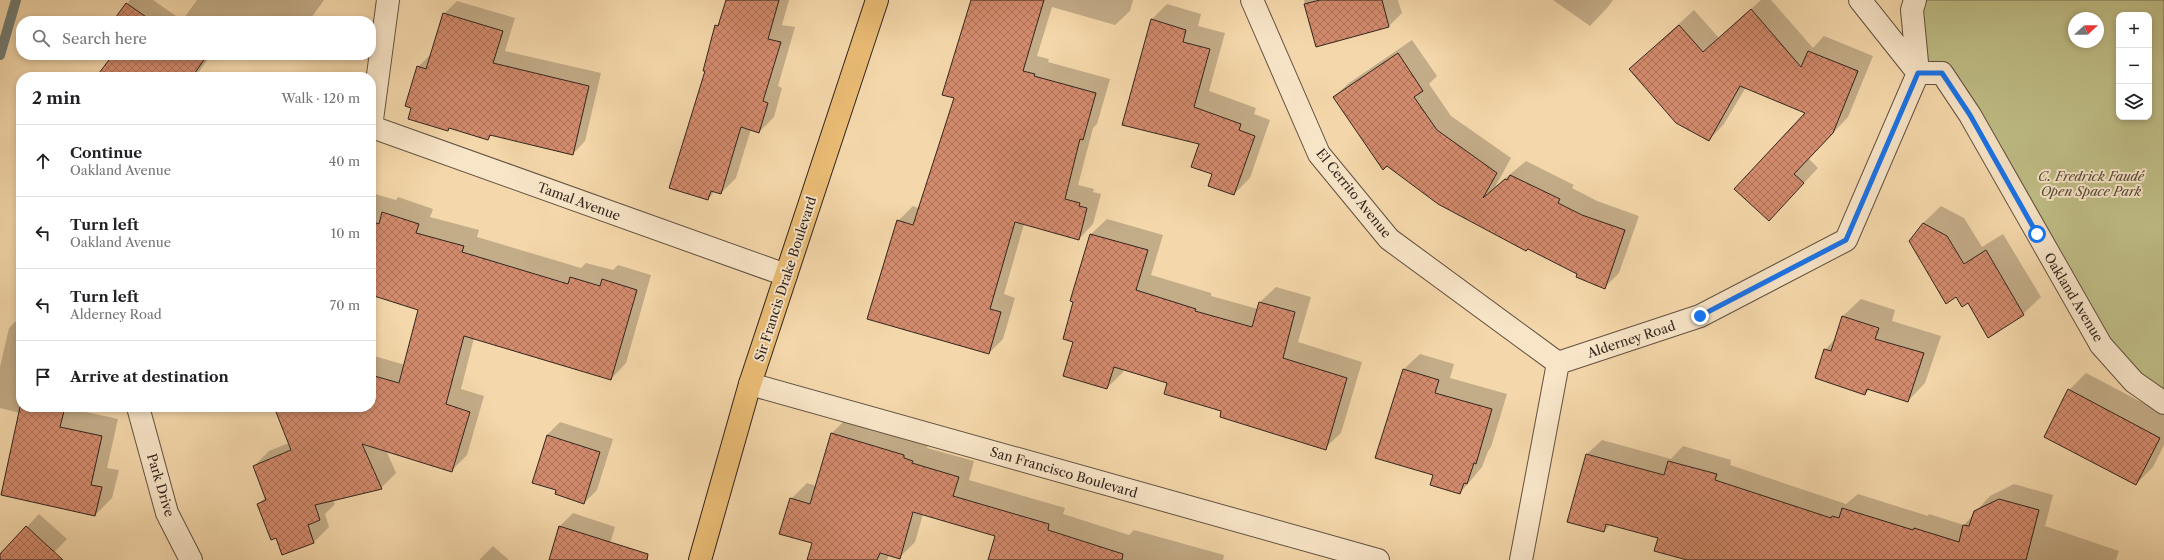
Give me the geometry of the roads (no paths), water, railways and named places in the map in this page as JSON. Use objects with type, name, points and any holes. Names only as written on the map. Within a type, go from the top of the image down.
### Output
[{"type":"main road","name":"Sir Francis Drake Boulevard","points":[[700,560],[750,384],[877,0]]},
{"type":"street","points":[[376,95],[388,0]]},
{"type":"street","name":"El Cerrito Avenue","points":[[1252,0],[1319,154],[1389,239],[1558,363]]},
{"type":"street","points":[[1860,0],[1918,73]]},
{"type":"street","name":"Alderney Road","points":[[1558,363],[1700,316],[1846,240],[1918,73],[1912,10],[1915,0]]},
{"type":"street","name":"Oakland Avenue","points":[[1918,73],[1942,73],[1970,115],[2101,345],[2134,382],[2164,403]]},
{"type":"street","name":"Tamal Avenue","points":[[376,128],[786,275]]},
{"type":"street","points":[[1521,560],[1558,363]]},
{"type":"street","name":"San Francisco Boulevard","points":[[750,384],[1378,560]]},
{"type":"street","name":"Park Drive","points":[[139,412],[167,513],[191,560]]},
{"type":"waterway","points":[[0,55],[16,0]]},
{"type":"park label","name":"C. Fredrick Faudé Open Space Park","points":[[2091,184]]}]
